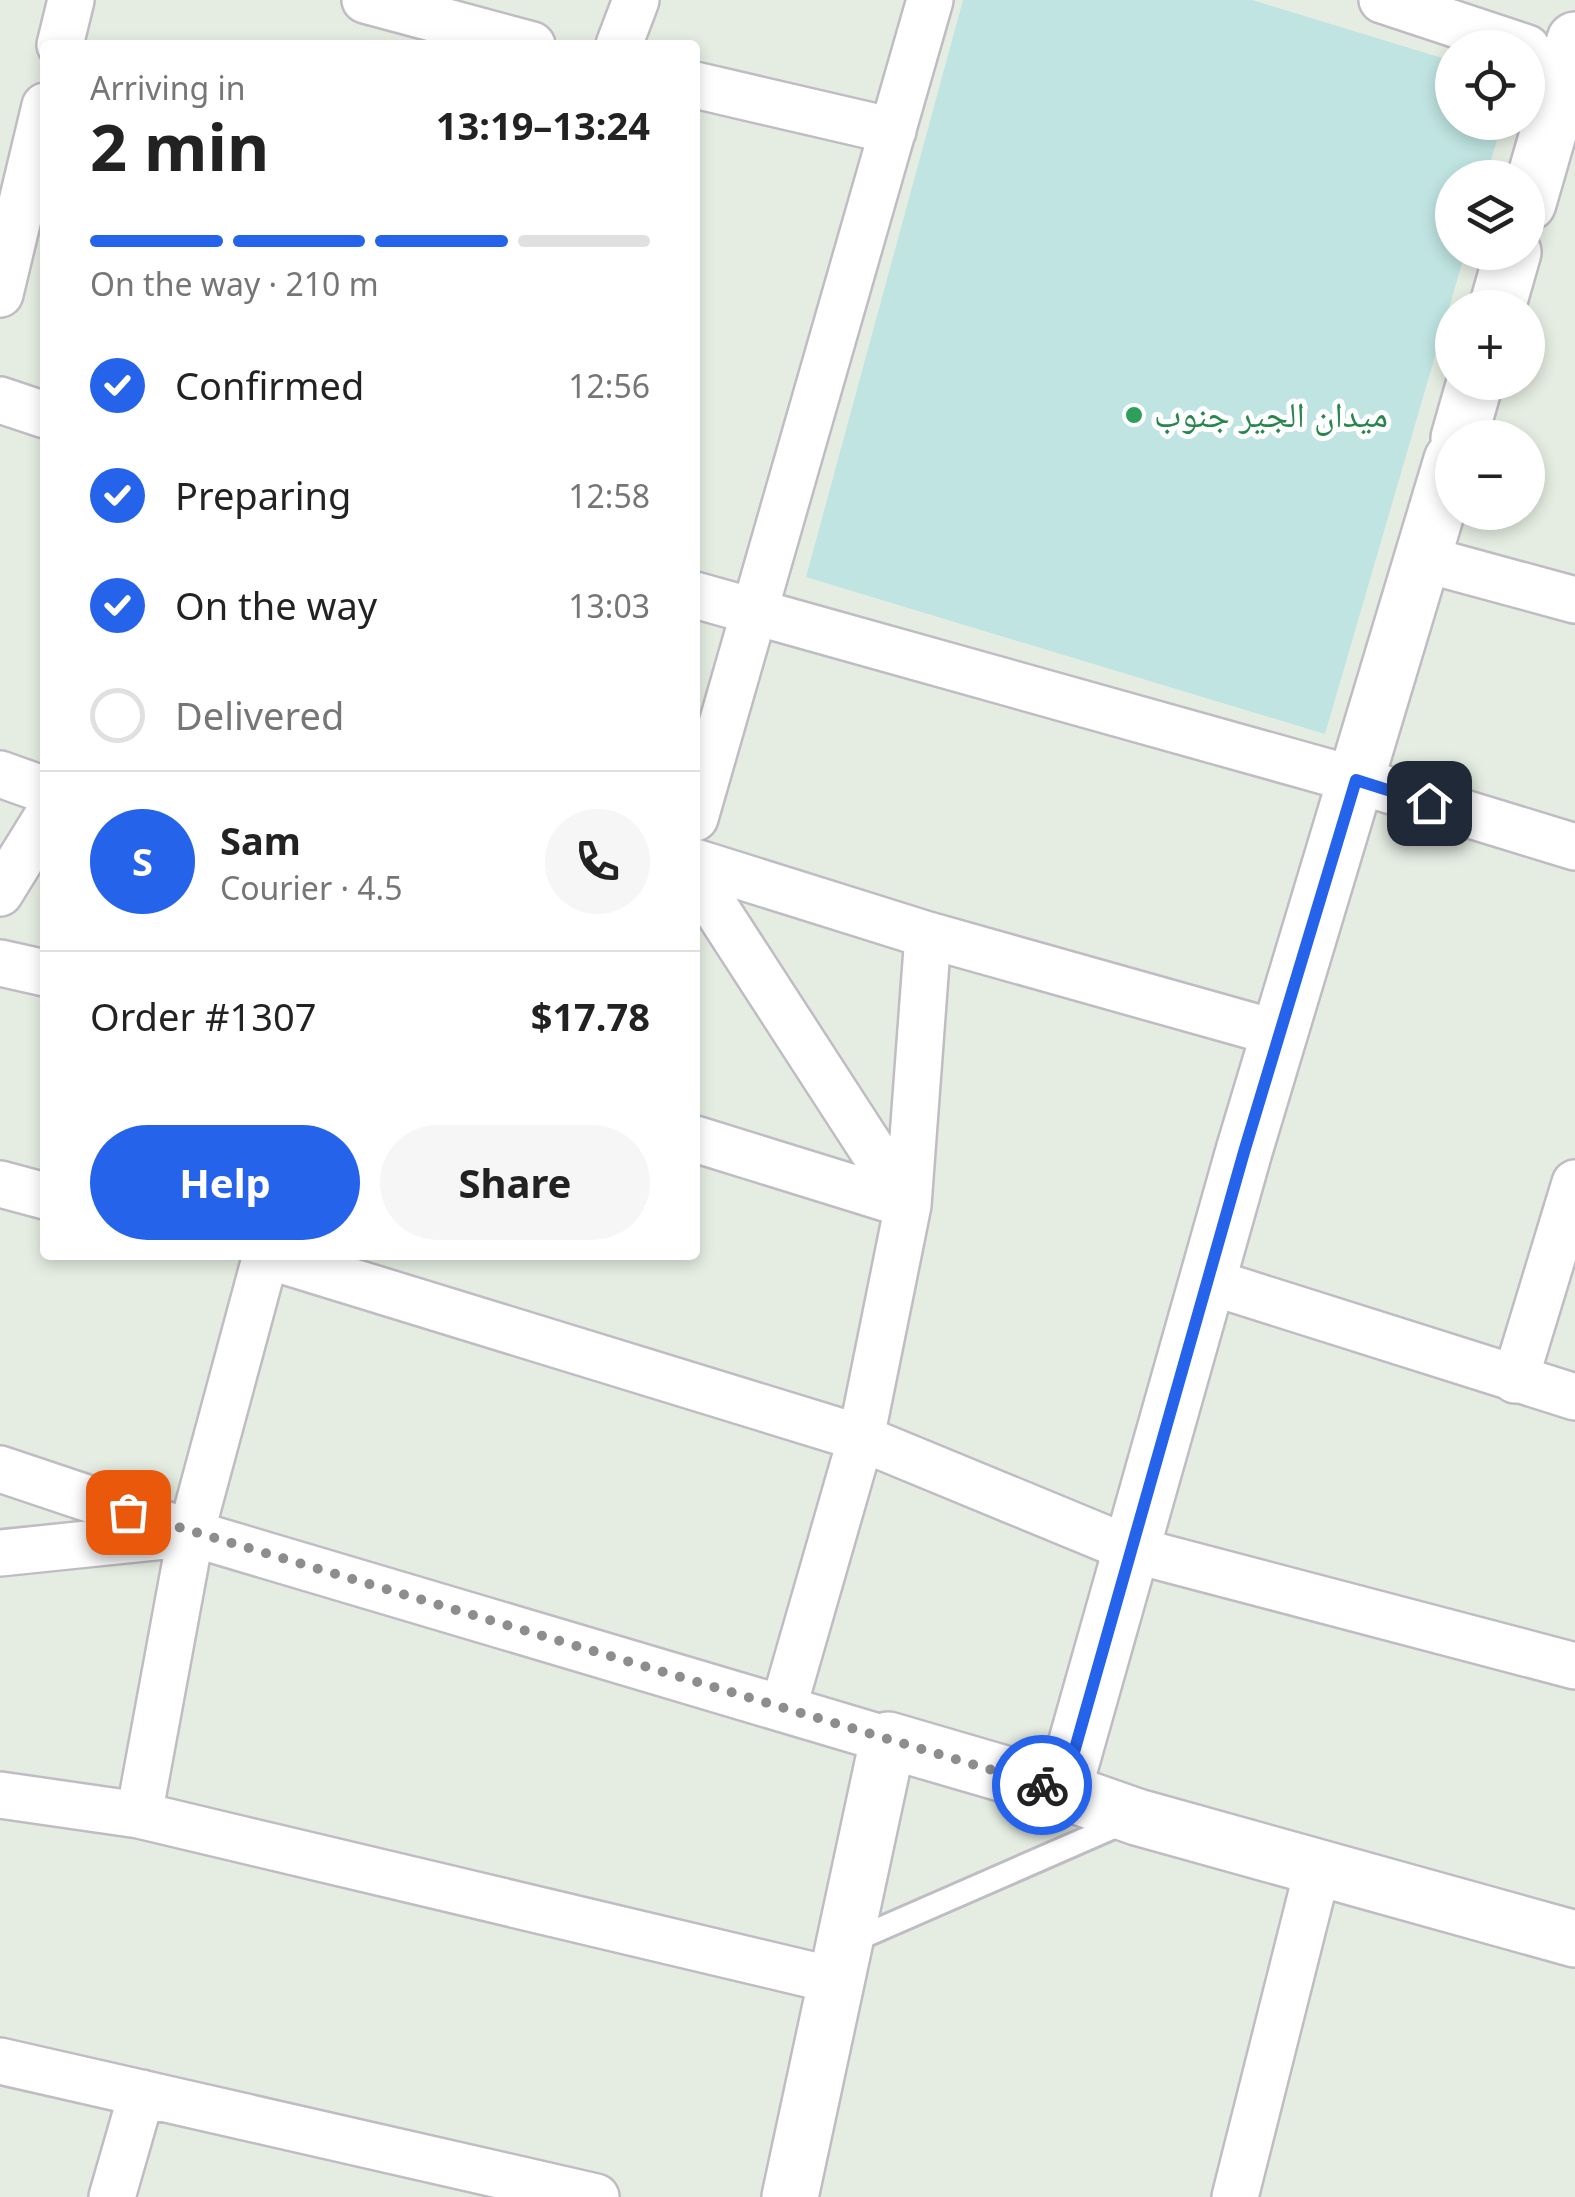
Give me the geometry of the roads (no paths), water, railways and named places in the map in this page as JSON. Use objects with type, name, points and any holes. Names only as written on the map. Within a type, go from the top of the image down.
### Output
[{"type":"street","points":[[61,40],[70,0]]},
{"type":"street","points":[[364,0],[513,40]]},
{"type":"street","points":[[621,40],[636,0]]},
{"type":"street","points":[[700,801],[930,0]]},
{"type":"street","points":[[1382,0],[1555,52],[1536,160]]},
{"type":"street","points":[[700,86],[893,131]]},
{"type":"street","points":[[0,294],[40,127]]},
{"type":"street","points":[[0,400],[40,413]]},
{"type":"street","points":[[1063,1791],[1280,1034],[1435,520]]},
{"type":"street","points":[[1424,559],[1575,600]]},
{"type":"street","points":[[700,596],[1356,780],[1575,847]]},
{"type":"street","points":[[0,774],[40,788]]},
{"type":"street","points":[[0,893],[40,828]]},
{"type":"street","points":[[700,864],[928,936],[1280,1034]]},
{"type":"street","points":[[700,884],[908,1205]]},
{"type":"street","points":[[783,1708],[860,1438],[908,1205],[928,936]]},
{"type":"street","points":[[0,963],[40,971]]},
{"type":"street","points":[[700,1141],[908,1205]]},
{"type":"street","points":[[1515,1380],[1575,1182]]},
{"type":"street","points":[[0,1184],[40,1195]]},
{"type":"street","points":[[139,1814],[192,1533],[265,1260]]},
{"type":"street","points":[[282,1260],[860,1438],[1130,1549],[1575,1666]]},
{"type":"street","points":[[1208,1281],[1575,1397]]},
{"type":"street","points":[[0,1469],[192,1533],[1063,1791],[1137,1817],[1575,1940]]},
{"type":"street","points":[[0,1553],[192,1533]]},
{"type":"street","points":[[790,2197],[888,1740]]},
{"type":"street","points":[[0,1795],[139,1814],[841,1963]]},
{"type":"street","points":[[1235,2197],[1318,1868]]},
{"type":"street","points":[[0,2061],[596,2197]]},
{"type":"street","points":[[112,2197],[142,2093]]},
{"type":"lane","points":[[841,1963],[1137,1817]]},
{"type":"place","name":"ميدان الجير جنوب","points":[[1134,415]]}]
